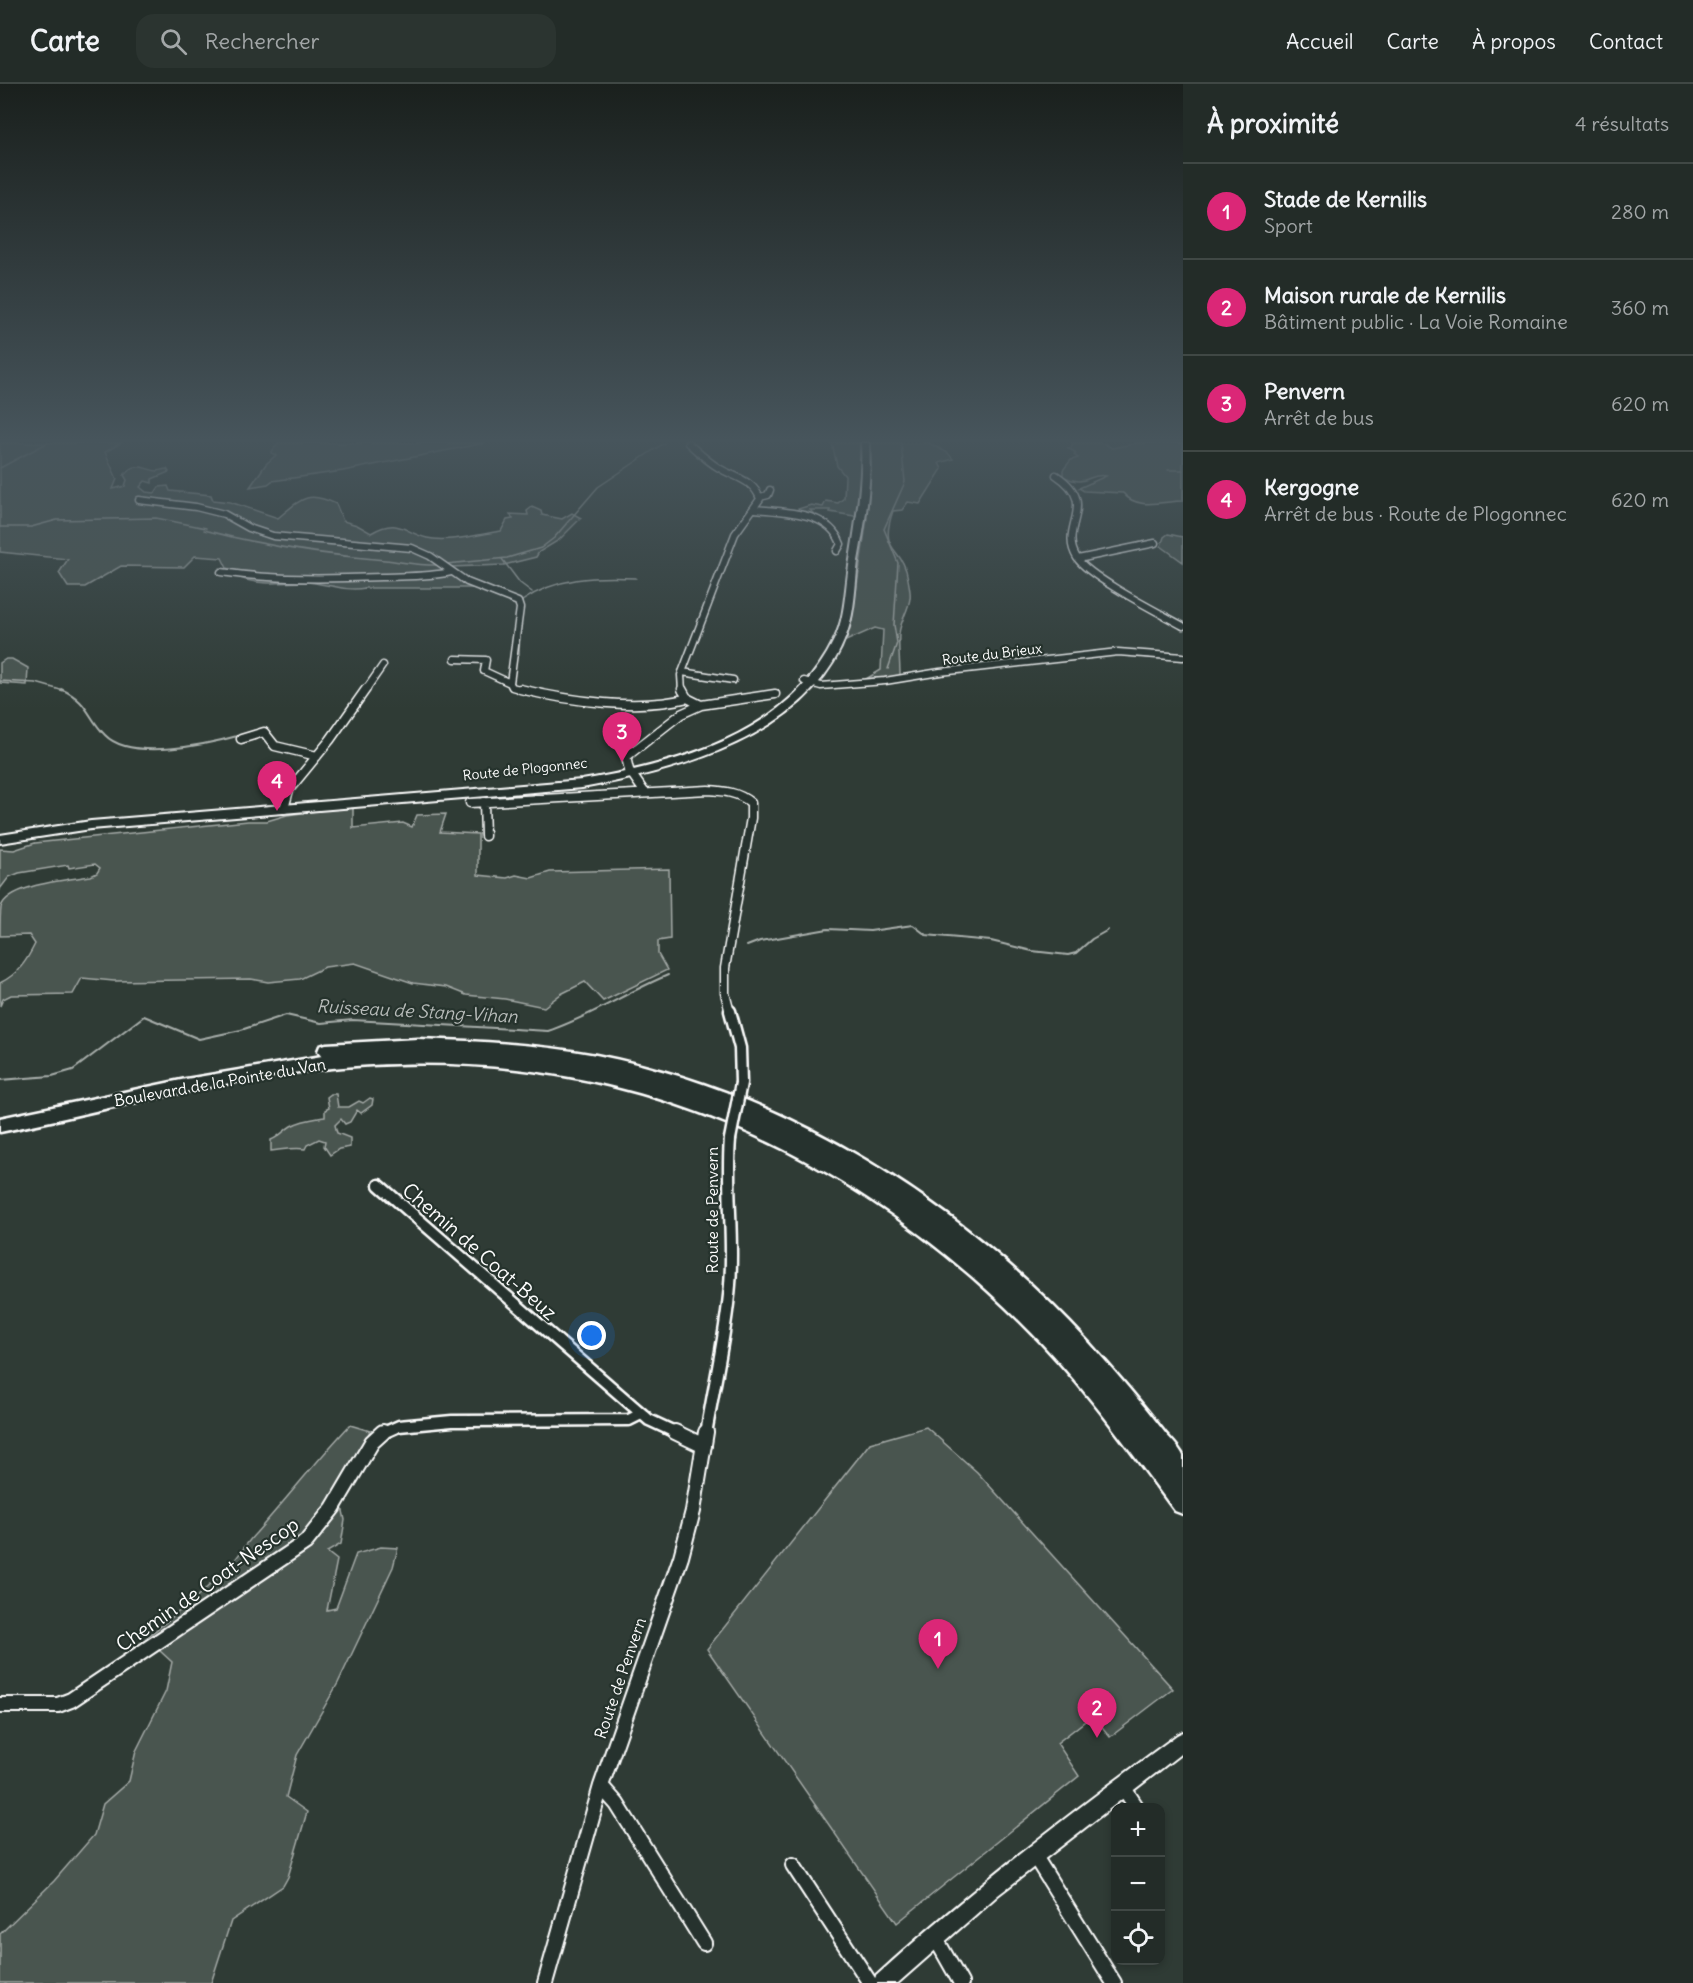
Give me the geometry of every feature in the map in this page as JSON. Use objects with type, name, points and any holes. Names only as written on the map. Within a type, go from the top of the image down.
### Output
[{"type":"highway","name":"Boulevard de la Pointe du Van","points":[[0,1114],[248,1063],[316,1052],[418,1043],[522,1049],[594,1061],[673,1081],[738,1104],[820,1142],[877,1175],[939,1218],[994,1262],[1063,1329],[1122,1394],[1183,1474]]},
{"type":"highway","name":"Boulevard de la Pointe du Van","points":[[0,1125],[268,1070],[332,1061],[414,1056],[483,1058],[561,1067],[636,1083],[687,1099],[759,1127],[811,1152],[871,1187],[929,1228],[993,1281],[1089,1380],[1136,1436],[1183,1503]]},
{"type":"highway","points":[[0,1131],[171,1089]]},
{"type":"main road","name":"Route de Plogonnec","points":[[0,839],[65,828],[556,787],[631,772],[693,750],[739,729],[808,682],[831,639],[856,532]]},
{"type":"street","points":[[260,532],[273,536],[412,548],[430,556],[475,586],[518,602],[520,608],[510,683]]},
{"type":"street","points":[[701,705],[688,698],[680,689],[680,679],[733,538],[738,532]]},
{"type":"street","points":[[834,532],[841,539],[837,551]]},
{"type":"street","points":[[1074,532],[1073,544],[1078,558],[1092,571],[1183,626]]},
{"type":"street","points":[[1078,558],[1155,543]]},
{"type":"street","points":[[221,572],[265,578],[376,579],[433,577],[451,572]]},
{"type":"street","name":"Route du Brieux","points":[[808,682],[821,686],[885,681],[1113,652],[1183,657]]},
{"type":"street","points":[[455,659],[486,660],[484,671],[522,690],[620,702],[671,702],[688,698]]},
{"type":"street","points":[[284,809],[289,790],[318,756],[383,665]]},
{"type":"street","points":[[682,672],[733,680]]},
{"type":"street","points":[[645,793],[625,759],[629,752],[681,714],[701,705],[775,694]]},
{"type":"street","points":[[241,739],[264,732],[275,746],[318,756]]},
{"type":"street","name":"Route de Penvern","points":[[545,1983],[601,1786],[681,1557],[693,1511],[730,1287],[732,1243],[727,1177],[730,1139],[741,1083],[740,1048],[725,993],[725,968],[738,909],[751,818],[751,803],[738,794],[721,791],[645,793]]},
{"type":"street","name":"Route de Plogonnec","points":[[470,803],[645,793]]},
{"type":"street","name":"Route de Plogonnec","points":[[484,802],[485,836]]},
{"type":"street","name":"Chemin de Coat-Beuz","points":[[379,1185],[641,1414],[659,1427],[704,1446]]},
{"type":"street","name":"Chemin de Coat-Nescop","points":[[0,1705],[58,1705],[71,1700],[306,1542],[333,1508],[372,1442],[382,1433],[399,1426],[435,1422],[622,1420],[635,1419],[641,1414]]},
{"type":"street","points":[[883,1983],[934,1935],[1183,1741]]},
{"type":"street","points":[[601,1786],[622,1811],[704,1943]]},
{"type":"street","points":[[1123,1787],[1134,1803]]},
{"type":"street","points":[[1034,1855],[1114,1983]]},
{"type":"street","points":[[793,1865],[870,1983]]},
{"type":"street","points":[[934,1935],[961,1983]]},
{"type":"shaded area","points":[[0,532],[411,532],[427,538],[444,539],[498,532],[567,532],[559,540],[539,552],[536,557],[504,565],[451,567],[476,588],[350,589],[305,582],[256,582],[240,578],[239,571],[227,568],[222,558],[195,556],[184,567],[121,566],[85,587],[68,587],[59,573],[68,559],[0,552]]},
{"type":"shaded area","points":[[865,532],[888,532],[890,542],[905,568],[910,594],[899,634],[900,676],[866,679],[881,670],[883,630],[875,628],[846,641],[852,619]]},
{"type":"shaded area","points":[[1168,534],[1183,537],[1183,562],[1161,546],[1164,537]]},
{"type":"shaded area","points":[[6,659],[12,659],[28,668],[27,685],[0,683],[0,663]]},
{"type":"shaded area","points":[[353,806],[353,828],[403,823],[412,827],[417,815],[446,814],[440,832],[478,834],[478,875],[507,878],[516,875],[531,878],[550,872],[669,869],[670,939],[658,941],[658,954],[667,970],[603,1001],[585,982],[561,994],[544,1007],[505,999],[466,995],[446,987],[413,983],[355,963],[325,967],[300,979],[268,982],[251,979],[114,981],[82,978],[73,994],[11,995],[3,999],[0,1006],[0,983],[21,967],[35,944],[29,935],[0,936],[1,907],[6,899],[15,893],[40,884],[91,876],[100,868],[95,864],[69,868],[68,865],[19,873],[9,877],[0,889],[0,849],[14,850],[35,843],[267,821],[287,815]]},
{"type":"shaded area","points":[[336,1094],[338,1107],[349,1107],[359,1101],[363,1103],[370,1098],[373,1099],[372,1105],[361,1113],[357,1110],[350,1122],[345,1124],[341,1119],[335,1125],[337,1133],[350,1138],[350,1147],[339,1149],[330,1155],[324,1146],[325,1141],[319,1139],[307,1145],[305,1149],[271,1151],[271,1140],[291,1126],[325,1117],[325,1110],[329,1108],[327,1097]]},
{"type":"shaded area","points":[[350,1425],[370,1431],[343,1480],[341,1502],[345,1520],[341,1544],[327,1552],[337,1560],[327,1610],[336,1608],[356,1554],[381,1547],[398,1548],[393,1567],[338,1683],[297,1755],[286,1797],[307,1812],[288,1877],[283,1886],[231,1921],[211,1983],[0,1983],[0,1934],[54,1881],[94,1835],[103,1804],[129,1781],[136,1751],[166,1691],[172,1662],[146,1638],[223,1573]]},
{"type":"shaded area","points":[[926,1427],[977,1472],[1173,1689],[1110,1737],[1093,1715],[1057,1743],[1079,1776],[897,1923],[707,1649],[870,1443]]},
{"type":"waterway","points":[[211,532],[316,553],[440,565]]},
{"type":"waterway","points":[[446,564],[507,558],[541,548],[560,532]]},
{"type":"waterway","points":[[885,532],[898,563],[894,625],[897,643],[888,669]]},
{"type":"waterway","points":[[502,559],[520,583],[532,592]]},
{"type":"waterway","points":[[522,604],[522,601],[535,593],[562,583],[591,578],[636,578]]},
{"type":"waterway","points":[[519,655],[520,630]]},
{"type":"waterway","points":[[0,681],[36,683],[64,691]]},
{"type":"waterway","points":[[61,689],[82,704],[105,735],[117,743],[133,748],[191,746],[241,735]]},
{"type":"waterway","name":"Ruisseau de Stang-Vihan","points":[[747,946],[760,941],[828,929],[870,931],[913,925],[926,935],[991,941],[1032,951],[1068,955],[1076,953],[1092,939],[1108,930]]},
{"type":"waterway","name":"Ruisseau de Stang-Vihan","points":[[0,1080],[52,1076],[73,1070],[144,1016],[199,1039],[241,1030],[286,1015],[321,1023],[353,1020],[548,1031],[579,1019],[668,975]]},
{"type":"place","name":"Penvern","points":[[622,762]]},
{"type":"place","name":"Kergogne","points":[[277,811]]},
{"type":"place","name":"Stade de Kernilis","points":[[938,1669]]},
{"type":"place","name":"Maison rurale de Kernilis","points":[[1097,1738]]}]
